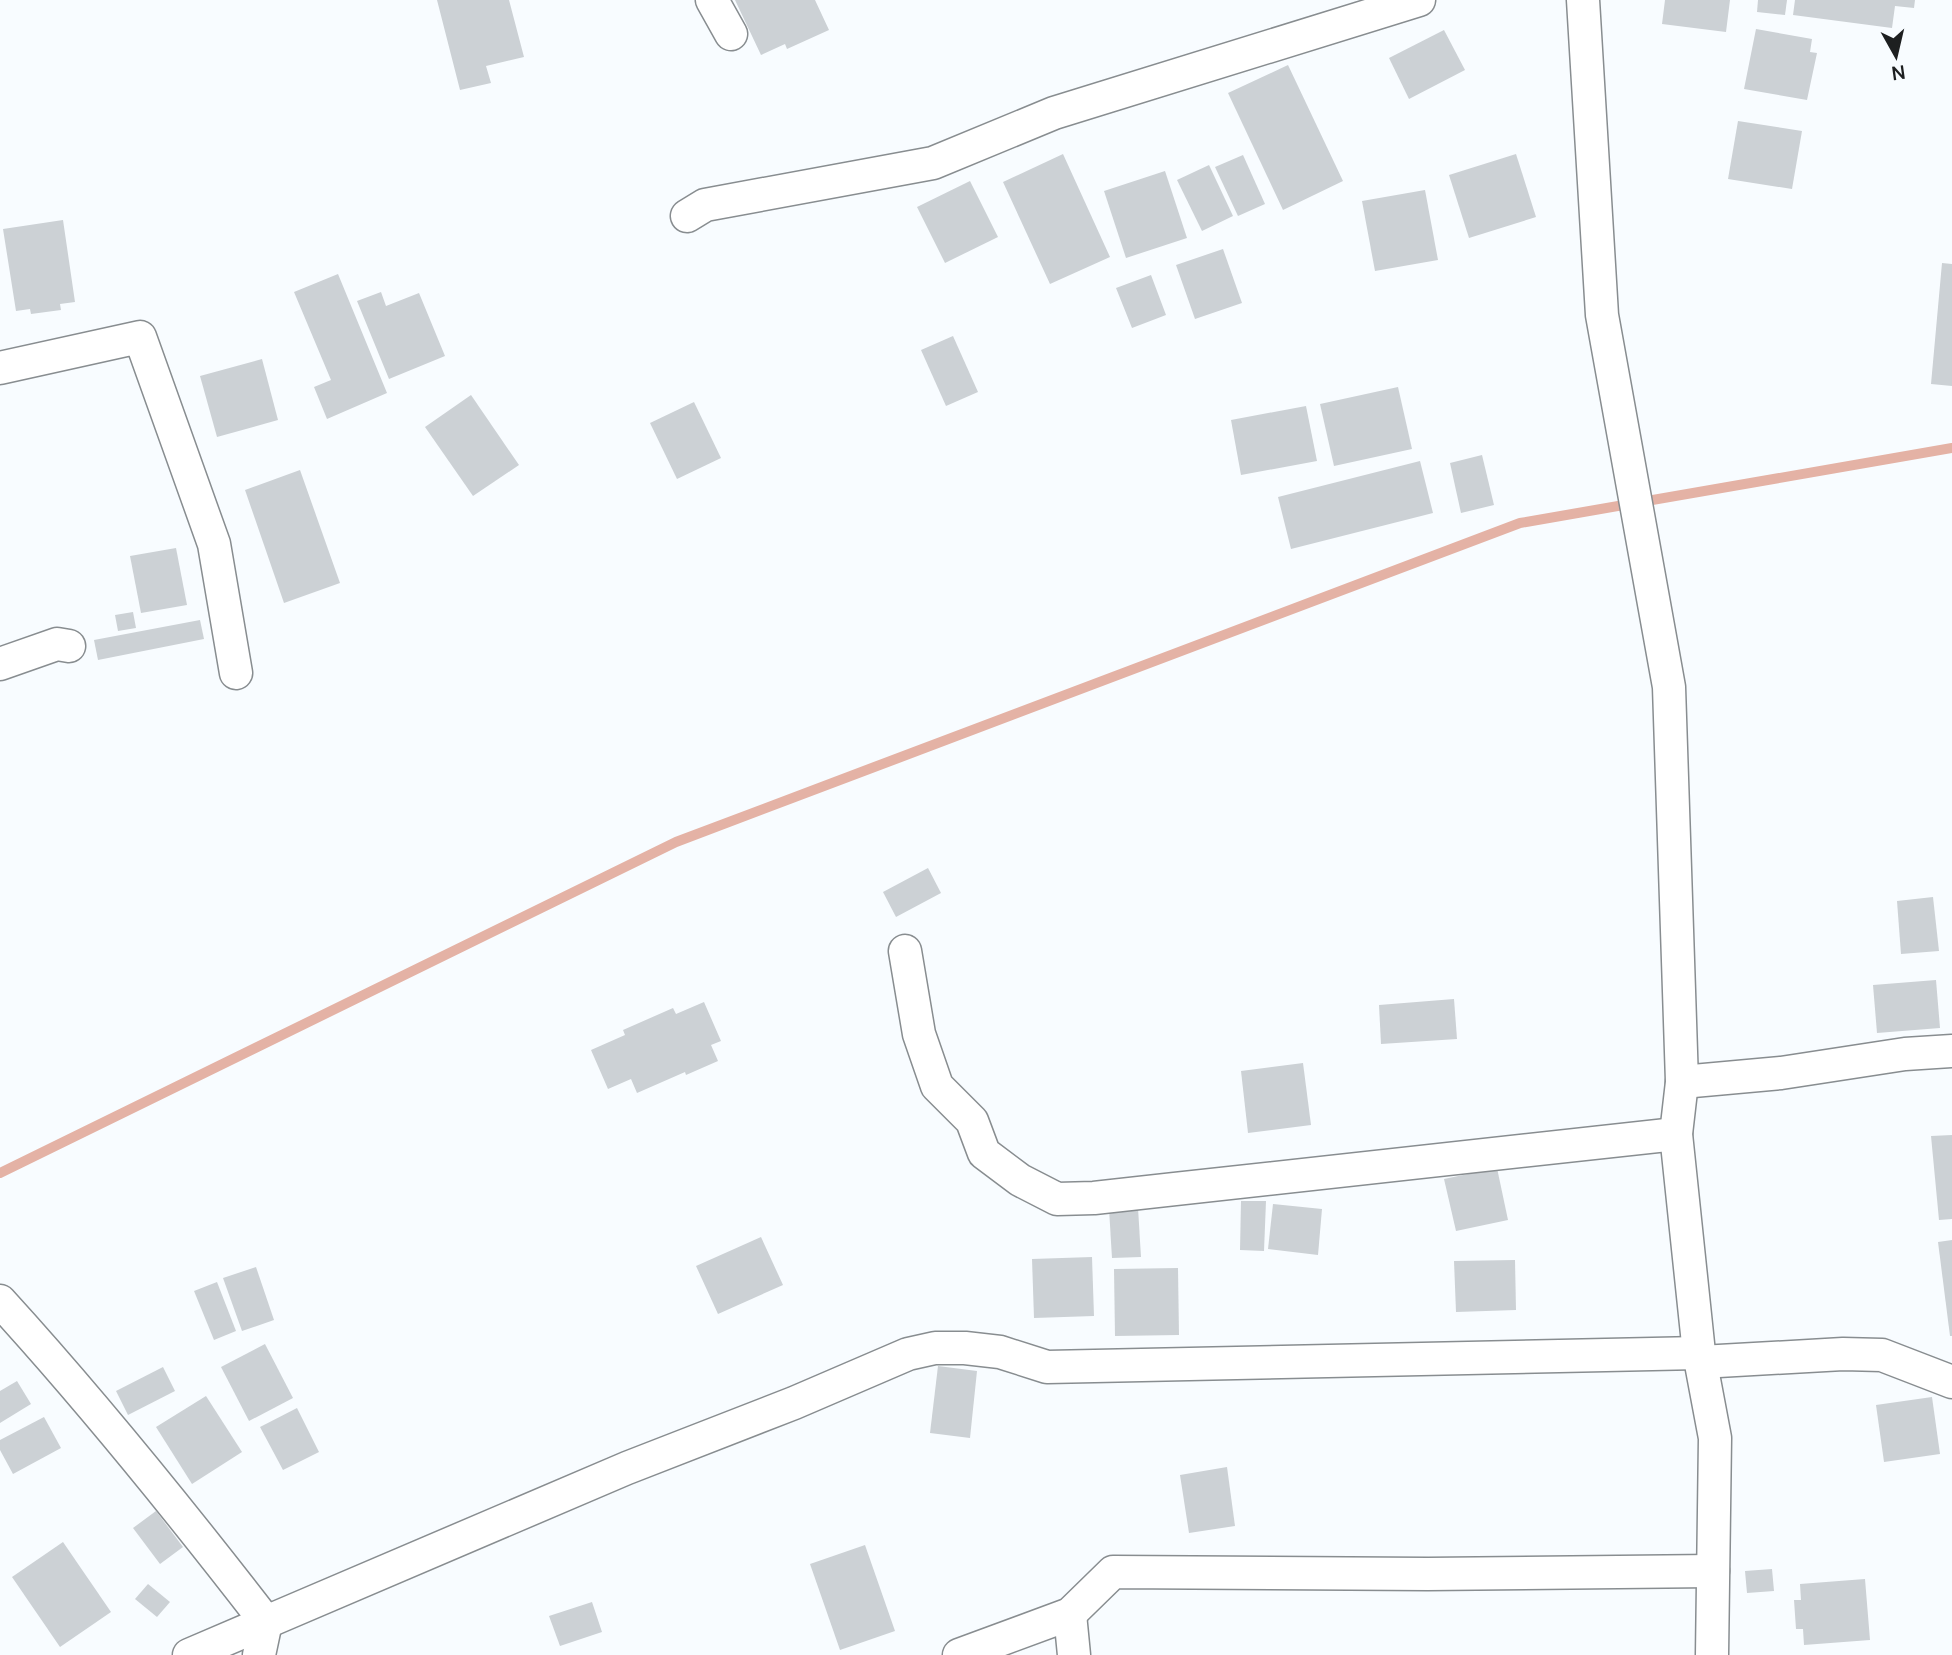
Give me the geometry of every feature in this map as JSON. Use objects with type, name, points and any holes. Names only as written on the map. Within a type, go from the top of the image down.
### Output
[{"type":"street","points":[[712,0],[730,34]]},
{"type":"street","points":[[687,216],[705,205],[933,163],[1054,113],[1419,0]]},
{"type":"street","points":[[1583,0],[1602,315],[1669,687],[1682,1082],[1676,1134],[1700,1357],[1715,1438],[1712,1655]]},
{"type":"street","points":[[0,368],[140,338],[214,544],[236,673]]},
{"type":"street","points":[[0,664],[57,644],[69,646]]},
{"type":"street","points":[[905,951],[919,1034],[937,1086],[972,1121],[984,1153],[1020,1180],[1057,1199],[1094,1198],[1676,1134]]},
{"type":"street","points":[[1682,1082],[1781,1073],[1905,1054],[1952,1051]]},
{"type":"street","points":[[0,1301],[83,1393],[266,1622],[259,1655]]},
{"type":"street","points":[[190,1655],[627,1468],[794,1403],[908,1354],[935,1348],[1000,1352],[1046,1367],[1882,1355],[1952,1382]]},
{"type":"street","points":[[959,1655],[1070,1614],[1113,1572],[1442,1574],[1713,1571]]},
{"type":"street","points":[[1070,1614],[1074,1655]]},
{"type":"building","points":[[437,0],[509,0],[524,57],[486,66],[491,83],[460,90]]},
{"type":"building","points":[[735,0],[815,0],[829,30],[787,49],[785,44],[761,55]]},
{"type":"building","points":[[1665,0],[1730,0],[1726,32],[1662,24]]},
{"type":"building","points":[[1758,0],[1787,0],[1785,15],[1757,12]]},
{"type":"building","points":[[1795,0],[1915,0],[1914,8],[1895,6],[1892,28],[1793,15]]},
{"type":"building","points":[[1756,29],[1812,39],[1810,52],[1817,53],[1807,100],[1744,89]]},
{"type":"building","points":[[1444,30],[1465,70],[1409,99],[1389,58]]},
{"type":"building","points":[[1288,65],[1343,181],[1283,210],[1228,93]]},
{"type":"building","points":[[1738,121],[1802,131],[1792,189],[1728,179]]},
{"type":"building","points":[[1063,154],[1110,257],[1050,284],[1003,182]]},
{"type":"building","points":[[1516,154],[1536,217],[1469,238],[1449,175]]},
{"type":"building","points":[[1243,155],[1265,204],[1238,216],[1215,167]]},
{"type":"building","points":[[1209,165],[1233,216],[1202,231],[1177,180]]},
{"type":"building","points":[[1165,171],[1187,238],[1126,258],[1104,191]]},
{"type":"building","points":[[970,181],[998,237],[945,263],[917,207]]},
{"type":"building","points":[[1425,190],[1438,260],[1375,271],[1362,201]]},
{"type":"building","points":[[63,220],[75,302],[60,304],[61,310],[31,314],[30,309],[16,311],[3,229]]},
{"type":"building","points":[[1223,249],[1242,303],[1195,319],[1176,265]]},
{"type":"building","points":[[1942,263],[1952,264],[1952,386],[1931,384]]},
{"type":"building","points":[[338,274],[387,393],[327,419],[314,387],[331,380],[294,292]]},
{"type":"building","points":[[1151,275],[1166,315],[1132,328],[1116,288]]},
{"type":"building","points":[[381,292],[386,306],[419,293],[445,356],[389,379],[357,301]]},
{"type":"building","points":[[953,336],[978,392],[946,406],[921,350]]},
{"type":"building","points":[[262,359],[278,420],[217,437],[200,376]]},
{"type":"building","points":[[1398,387],[1412,449],[1334,466],[1320,404]]},
{"type":"building","points":[[471,395],[519,465],[473,496],[425,427]]},
{"type":"building","points":[[694,402],[721,458],[677,479],[650,423]]},
{"type":"building","points":[[1306,406],[1317,461],[1241,475],[1231,420]]},
{"type":"building","points":[[1482,455],[1494,505],[1461,513],[1450,463]]},
{"type":"building","points":[[1420,461],[1433,513],[1291,549],[1278,497]]},
{"type":"building","points":[[300,470],[340,583],[284,603],[245,490]]},
{"type":"building","points":[[176,548],[187,605],[141,613],[130,556]]},
{"type":"building","points":[[133,612],[136,628],[118,631],[115,615]]},
{"type":"building","points":[[200,620],[204,639],[98,660],[94,640]]},
{"type":"building","points":[[928,868],[941,893],[896,917],[883,892]]},
{"type":"building","points":[[1933,897],[1939,951],[1901,954],[1897,901]]},
{"type":"building","points":[[1936,980],[1940,1028],[1877,1033],[1873,985]]},
{"type":"building","points":[[1454,999],[1457,1039],[1381,1044],[1379,1005]]},
{"type":"building","points":[[704,1002],[721,1041],[711,1045],[718,1061],[637,1093],[631,1079],[608,1089],[591,1050],[625,1035],[623,1030],[673,1008],[676,1014]]},
{"type":"building","points":[[1303,1063],[1311,1125],[1248,1133],[1241,1071]]},
{"type":"building","points":[[1952,1135],[1952,1219],[1939,1220],[1931,1136]]},
{"type":"building","points":[[1497,1168],[1508,1220],[1456,1231],[1444,1179]]},
{"type":"building","points":[[1241,1201],[1266,1201],[1264,1251],[1240,1250]]},
{"type":"building","points":[[1273,1204],[1322,1209],[1318,1255],[1268,1249]]},
{"type":"building","points":[[1138,1208],[1141,1257],[1112,1258],[1109,1209]]},
{"type":"building","points":[[761,1237],[783,1285],[718,1314],[696,1266]]},
{"type":"building","points":[[1952,1240],[1952,1336],[1950,1336],[1938,1242]]},
{"type":"building","points":[[1092,1257],[1094,1316],[1034,1318],[1032,1259]]},
{"type":"building","points":[[1515,1260],[1516,1310],[1456,1312],[1454,1261]]},
{"type":"building","points":[[256,1267],[274,1320],[242,1331],[223,1278]]},
{"type":"building","points":[[1178,1268],[1179,1335],[1115,1336],[1114,1269]]},
{"type":"building","points":[[217,1282],[236,1331],[214,1340],[194,1291]]},
{"type":"building","points":[[265,1344],[293,1398],[249,1421],[221,1367]]},
{"type":"building","points":[[938,1366],[977,1371],[970,1438],[930,1433]]},
{"type":"building","points":[[163,1367],[175,1391],[128,1415],[116,1391]]},
{"type":"building","points":[[17,1381],[31,1404],[0,1423],[0,1391]]},
{"type":"building","points":[[206,1396],[242,1452],[192,1484],[156,1427]]},
{"type":"building","points":[[1932,1397],[1940,1454],[1884,1462],[1876,1405]]},
{"type":"building","points":[[297,1408],[319,1452],[283,1470],[260,1427]]},
{"type":"building","points":[[44,1417],[61,1448],[13,1474],[0,1450],[0,1440]]},
{"type":"building","points":[[1227,1467],[1235,1526],[1189,1533],[1180,1475]]},
{"type":"building","points":[[156,1511],[183,1547],[160,1564],[133,1528]]},
{"type":"building","points":[[63,1542],[111,1612],[60,1647],[12,1577]]},
{"type":"building","points":[[865,1545],[895,1631],[840,1650],[810,1564]]},
{"type":"building","points":[[1772,1569],[1774,1591],[1747,1593],[1745,1571]]},
{"type":"building","points":[[1865,1579],[1870,1640],[1804,1645],[1803,1629],[1796,1629],[1794,1600],[1801,1600],[1800,1584]]},
{"type":"building","points":[[148,1584],[170,1602],[157,1617],[135,1599]]},
{"type":"building","points":[[592,1602],[602,1632],[560,1646],[549,1616]]},
{"type":"waterway","points":[[0,1173],[676,842],[1520,523],[1952,448]]}]
